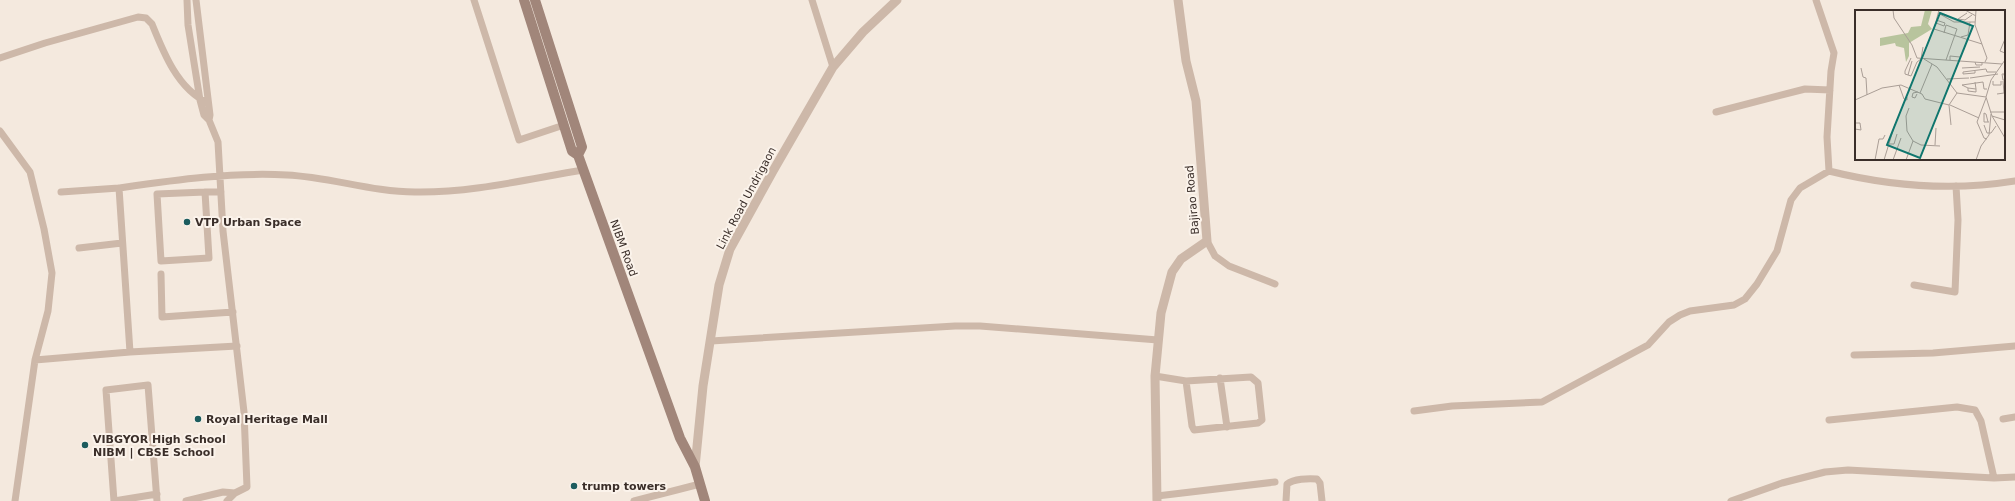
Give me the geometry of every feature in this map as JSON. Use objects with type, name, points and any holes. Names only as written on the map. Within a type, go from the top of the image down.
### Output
[{"type":"main road","points":[[524,0],[572,151],[578,155]]},
{"type":"main road","name":"NIBM Road","points":[[535,0],[582,147],[578,155],[583,170],[680,438],[695,467],[704,501]]},
{"type":"street","points":[[187,0],[188,25],[200,100],[204,115],[209,120]]},
{"type":"street","points":[[196,0],[209,120],[218,142],[223,231],[244,412],[247,487],[235,493],[227,501]]},
{"type":"street","points":[[474,0],[519,140],[564,125]]},
{"type":"street","points":[[812,0],[833,68]]},
{"type":"street","name":"Link Road Undrigaon","points":[[695,467],[699,419],[719,285],[730,249],[773,171],[833,68],[863,32],[897,0]]},
{"type":"street","name":"Bajirao Road","points":[[1157,498],[1155,376],[1161,313],[1172,272],[1181,259],[1207,241],[1196,101],[1186,61],[1178,0]]},
{"type":"street","points":[[1816,0],[1834,54],[1827,137],[1829,171]]},
{"type":"street","points":[[0,58],[45,43],[138,17],[146,18],[152,24],[177,76],[196,98],[208,104]]},
{"type":"street","points":[[1716,112],[1805,89],[1830,90]]},
{"type":"street","points":[[0,131],[30,172],[44,230],[52,273],[48,311],[36,360],[15,501]]},
{"type":"street","points":[[61,192],[118,188],[220,175],[288,175],[360,187],[415,192],[463,190],[583,170]]},
{"type":"street","points":[[1414,411],[1452,406],[1542,402],[1648,345],[1669,322],[1680,315],[1690,311],[1734,305],[1745,298],[1757,284],[1777,251],[1791,200],[1800,188],[1829,171],[1889,184],[1956,186],[1994,184],[2015,181]]},
{"type":"street","points":[[1914,285],[1955,292],[1958,220],[1956,186]]},
{"type":"street","points":[[118,188],[130,352]]},
{"type":"street","points":[[205,192],[209,258],[160,261],[156,194],[205,192],[221,192]]},
{"type":"street","points":[[1207,241],[1215,256],[1229,266],[1275,284]]},
{"type":"street","points":[[78,248],[122,244]]},
{"type":"street","points":[[160,274],[162,317],[233,312]]},
{"type":"street","points":[[711,341],[955,326],[980,326],[1158,340]]},
{"type":"street","points":[[36,360],[130,352],[237,346]]},
{"type":"street","points":[[1854,355],[1933,353],[2015,346]]},
{"type":"street","points":[[1155,376],[1186,380],[1252,377],[1258,383],[1263,417],[1258,423],[1197,430],[1193,429],[1186,380]]},
{"type":"street","points":[[1220,378],[1227,427]]},
{"type":"street","points":[[148,385],[157,498],[114,501],[106,390],[148,385]]},
{"type":"street","points":[[1828,420],[1957,407],[1974,410],[1981,421],[1994,478]]},
{"type":"street","points":[[2004,418],[2015,416]]},
{"type":"street","points":[[1731,501],[1806,476],[1848,470],[1994,478],[2015,477]]},
{"type":"street","points":[[1286,501],[1287,484],[1313,478],[1317,479],[1320,483],[1322,501]]},
{"type":"street","points":[[1157,498],[1275,482]]},
{"type":"street","points":[[634,501],[700,484]]},
{"type":"street","points":[[186,501],[223,492],[235,493]]},
{"type":"place","name":"VTP Urban Space","points":[[187,222]]},
{"type":"place","name":"Royal Heritage Mall","points":[[198,419]]},
{"type":"place","name":"VIBGYOR High School NIBM | CBSE School","points":[[85,445]]},
{"type":"place","name":"trump towers","points":[[574,486]]}]
